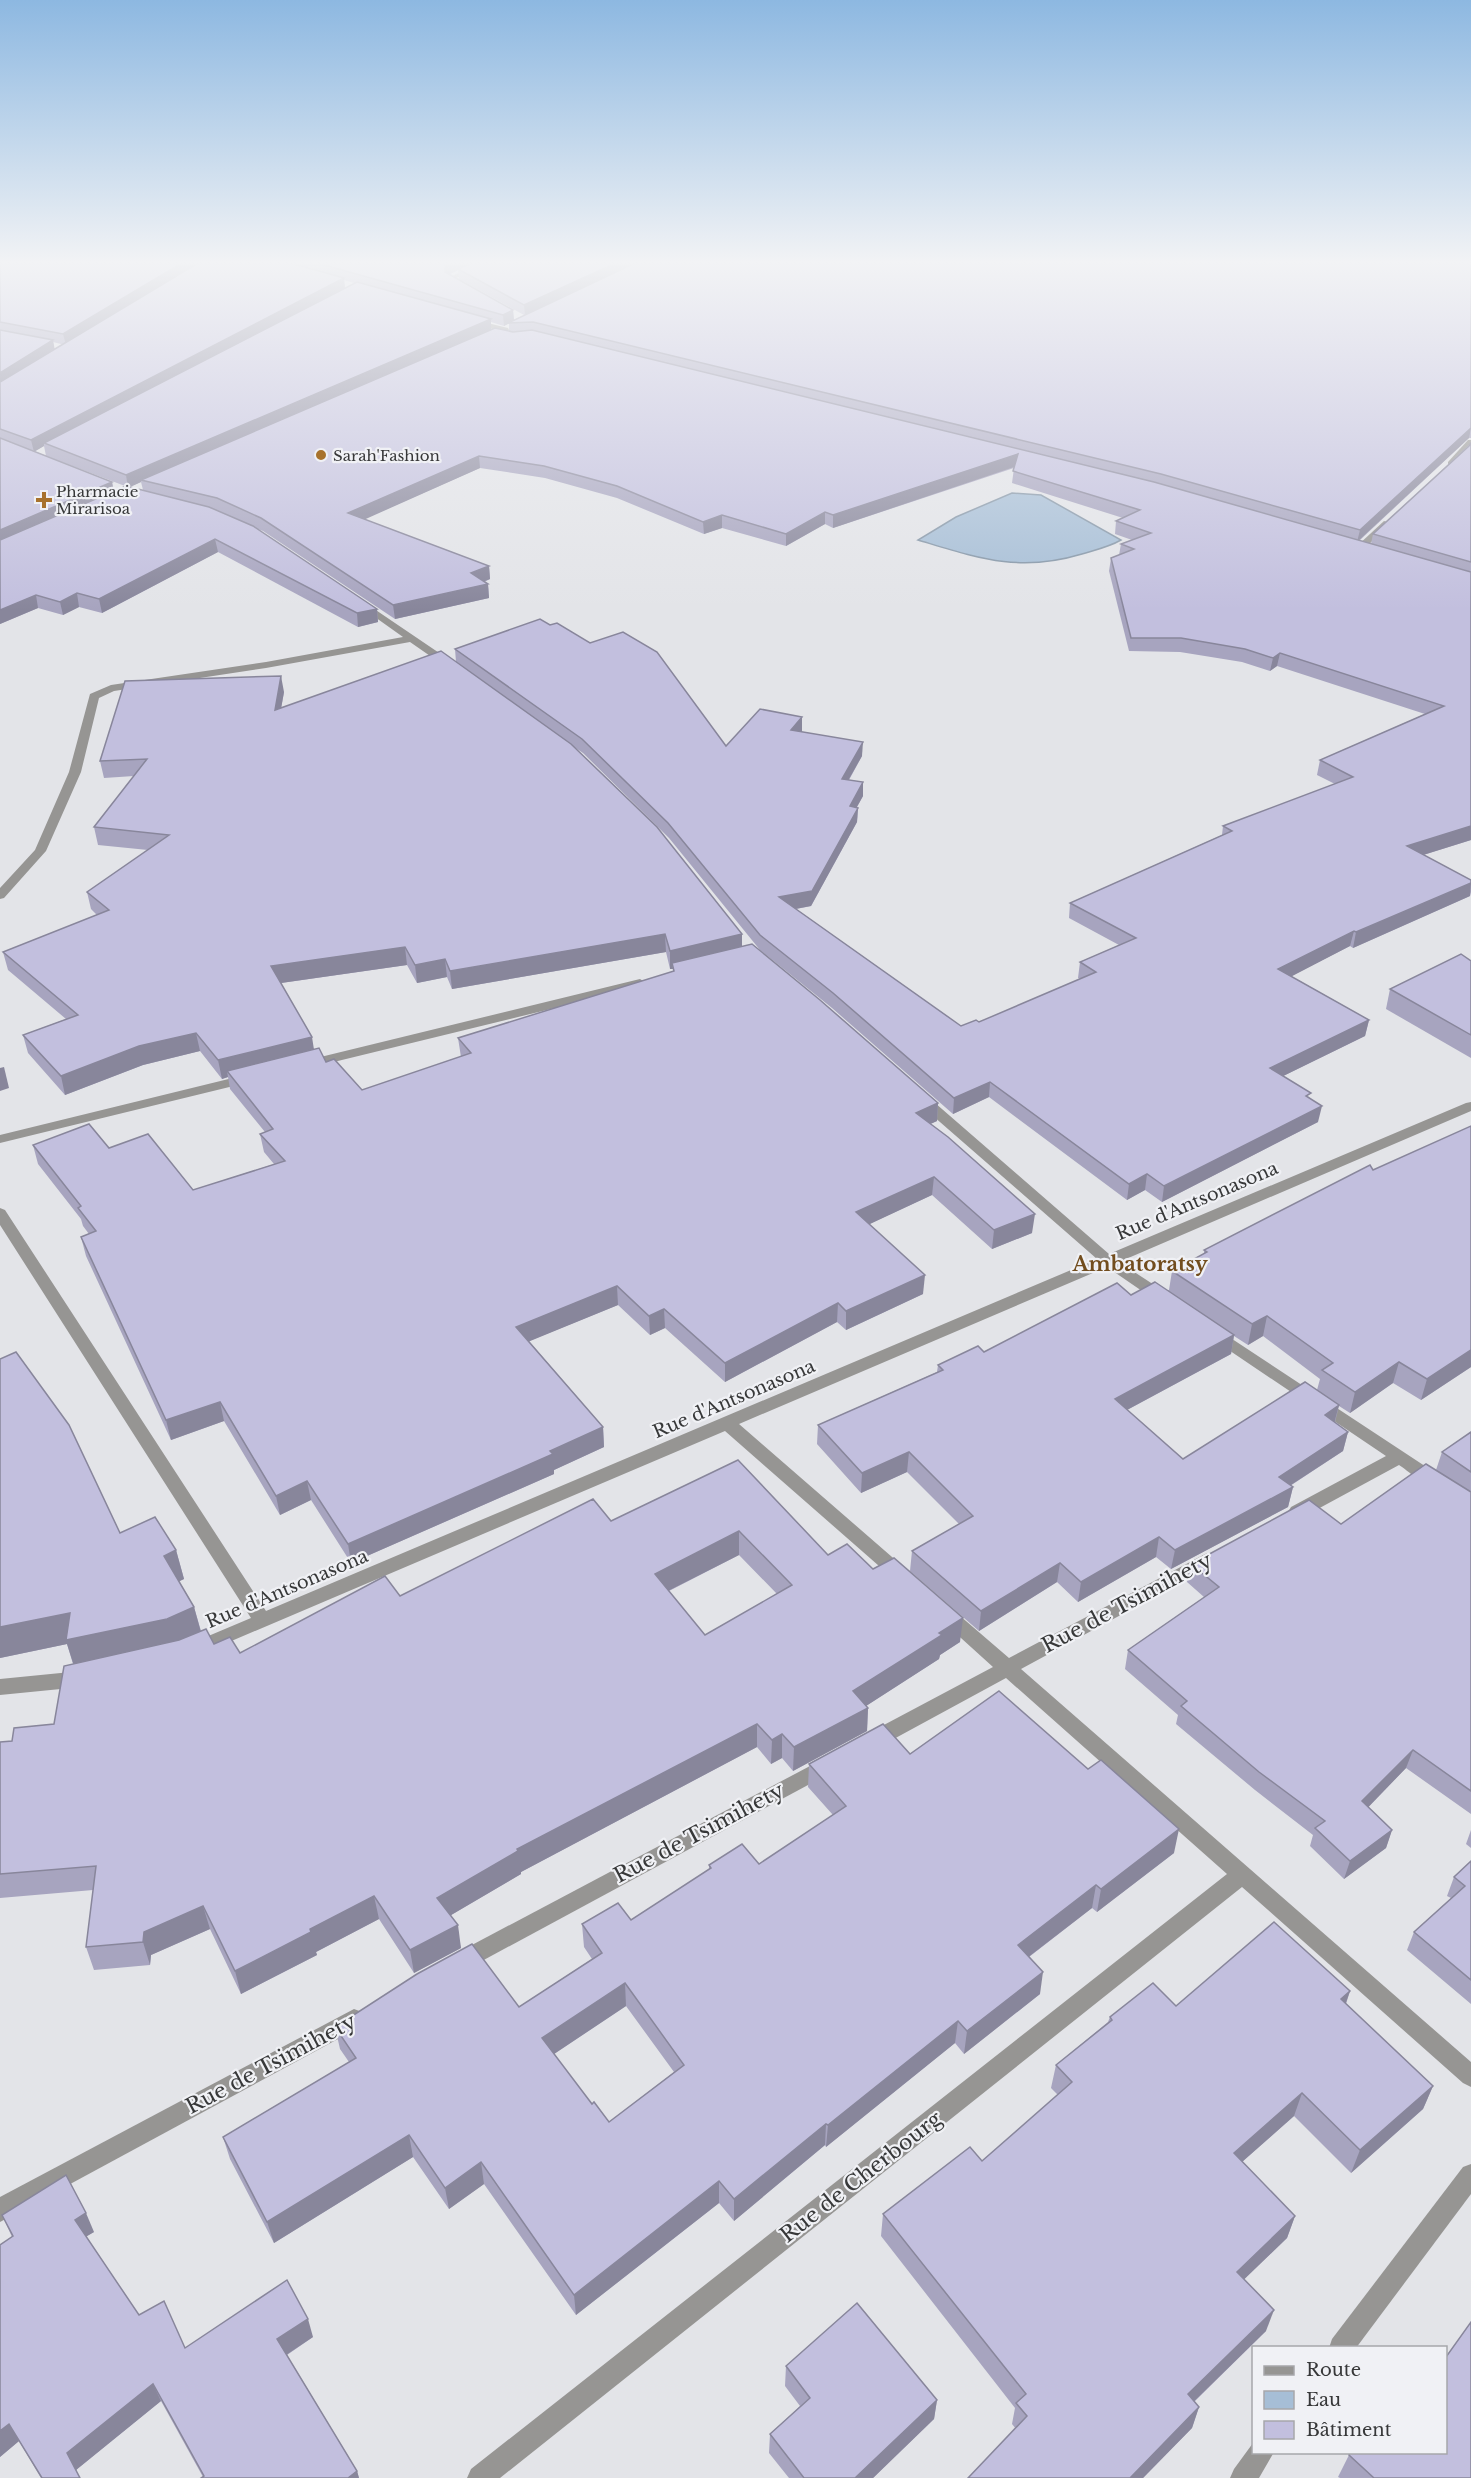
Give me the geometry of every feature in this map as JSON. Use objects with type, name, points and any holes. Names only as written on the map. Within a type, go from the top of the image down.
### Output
[{"type":"street","points":[[1446,468],[1459,461],[1471,442]]},
{"type":"street","points":[[1360,548],[1395,516]]},
{"type":"street","points":[[1349,544],[1372,551]]},
{"type":"street","points":[[350,595],[461,673]]},
{"type":"street","points":[[0,895],[40,852],[75,771],[94,696],[111,688],[266,665],[413,638]]},
{"type":"street","points":[[290,1068],[649,981]]},
{"type":"street","points":[[0,1139],[267,1074]]},
{"type":"street","points":[[914,1092],[1108,1261],[1176,1306]]},
{"type":"street","name":"Rue d'Antsonasona","points":[[178,1657],[1471,1106]]},
{"type":"street","points":[[0,1213],[263,1621]]},
{"type":"street","points":[[1205,1326],[1444,1487]]},
{"type":"street","points":[[728,1423],[917,1588]]},
{"type":"street","points":[[1275,1523],[1399,1457]]},
{"type":"street","name":"Rue de Tsimihety","points":[[441,1973],[1223,1551]]},
{"type":"street","points":[[935,1604],[1471,2076]]},
{"type":"street","points":[[0,1687],[93,1676]]},
{"type":"street","name":"Rue de Cherbourg","points":[[480,2478],[1242,1875]]},
{"type":"street","name":"Rue de Tsimihety","points":[[0,2210],[367,2012]]},
{"type":"street","points":[[1343,2346],[1471,2175]]},
{"type":"street","points":[[1243,2478],[1261,2454]]},
{"type":"water","points":[[1012,493],[1041,495],[1121,540],[1112,545],[1059,560],[1018,563],[980,557],[918,540],[956,517]]},
{"type":"building","points":[[6,379],[150,379],[31,440],[0,429],[0,382]]},
{"type":"building","points":[[169,379],[351,379],[126,475],[44,443]]},
{"type":"building","points":[[377,379],[731,379],[1154,482],[1471,572],[1471,826],[1407,846],[1471,880],[1471,883],[1354,931],[1278,969],[1369,1020],[1270,1068],[1311,1093],[1306,1096],[1322,1106],[1164,1186],[1147,1174],[1129,1184],[990,1082],[954,1098],[833,993],[760,935],[668,823],[582,739],[455,649],[540,619],[550,625],[557,623],[590,643],[623,632],[657,652],[726,746],[760,709],[802,717],[791,730],[863,742],[842,779],[863,782],[850,806],[858,808],[812,891],[779,897],[961,1026],[976,1020],[979,1022],[1096,972],[1080,962],[1136,938],[1070,903],[1232,831],[1223,826],[1353,777],[1320,760],[1444,706],[1280,653],[1273,658],[1245,649],[1181,638],[1131,638],[1111,558],[1134,549],[1121,544],[1151,533],[1116,521],[1140,510],[1013,471],[1018,454],[833,515],[825,512],[786,534],[722,515],[703,522],[617,486],[544,466],[479,456],[348,513],[489,566],[471,573],[488,584],[393,605],[261,518],[217,498],[141,480]]},
{"type":"building","points":[[767,379],[1471,379],[1471,428],[1360,530],[1161,474]]},
{"type":"building","points":[[0,438],[112,482],[0,530]]},
{"type":"building","points":[[1471,443],[1471,562],[1373,534],[1469,446]]},
{"type":"building","points":[[126,486],[209,507],[253,526],[377,609],[357,613],[215,539],[99,599],[77,593],[60,602],[36,595],[0,610],[0,540]]},
{"type":"building","points":[[441,651],[571,744],[657,827],[742,934],[670,951],[665,934],[450,971],[445,959],[415,965],[405,947],[271,966],[312,1037],[218,1060],[196,1033],[139,1046],[61,1076],[23,1035],[78,1015],[3,952],[109,910],[87,892],[169,835],[94,827],[147,759],[100,761],[125,681],[281,676],[275,710]]},
{"type":"building","points":[[752,944],[938,1103],[916,1113],[948,1137],[1035,1214],[994,1230],[934,1177],[856,1212],[925,1275],[846,1311],[838,1303],[725,1363],[664,1309],[649,1316],[617,1286],[516,1327],[603,1427],[550,1451],[553,1454],[348,1544],[307,1481],[276,1496],[220,1402],[166,1420],[81,1237],[96,1231],[78,1208],[81,1206],[33,1145],[89,1124],[109,1148],[148,1134],[193,1190],[285,1161],[260,1134],[273,1129],[227,1071],[319,1048],[326,1062],[334,1059],[362,1090],[471,1053],[458,1038],[674,971],[672,963]]},
{"type":"building","points":[[1461,954],[1471,961],[1471,1035],[1390,989]]},
{"type":"building","points":[[1471,1126],[1471,1350],[1427,1379],[1399,1362],[1355,1392],[1322,1370],[1333,1363],[1267,1316],[1252,1324],[1172,1271],[1207,1252],[1204,1250],[1370,1165],[1373,1170]]},
{"type":"building","points":[[1155,1282],[1234,1335],[1115,1399],[1183,1459],[1305,1382],[1339,1405],[1325,1415],[1348,1432],[1279,1477],[1293,1487],[1175,1550],[1159,1537],[1081,1582],[1060,1563],[981,1611],[912,1551],[973,1516],[909,1452],[862,1473],[818,1425],[943,1370],[938,1365],[978,1346],[984,1352],[1117,1283],[1131,1295]]},
{"type":"building","points":[[16,1352],[69,1425],[120,1533],[155,1517],[176,1550],[164,1556],[194,1607],[167,1619],[66,1640],[70,1613],[0,1627],[0,1359]]},
{"type":"building","points":[[1471,1432],[1471,1472],[1442,1452]]},
{"type":"building","points":[[738,1460],[828,1555],[847,1544],[873,1569],[894,1558],[963,1618],[939,1633],[942,1635],[853,1691],[868,1708],[794,1747],[782,1734],[772,1740],[757,1724],[517,1849],[518,1851],[437,1898],[458,1925],[410,1950],[374,1896],[235,1971],[203,1906],[144,1932],[143,1942],[86,1947],[96,1866],[0,1874],[0,1742],[12,1741],[14,1728],[54,1724],[64,1666],[179,1640],[206,1629],[214,1644],[230,1637],[240,1653],[385,1576],[400,1596],[593,1499],[611,1521]],"holes":[[[739,1531],[792,1585],[705,1635],[655,1574]]]},
{"type":"building","points":[[1426,1464],[1471,1492],[1471,1791],[1413,1750],[1362,1801],[1392,1830],[1350,1861],[1315,1828],[1325,1821],[1259,1772],[1181,1706],[1187,1701],[1128,1650],[1219,1587],[1191,1564],[1309,1500],[1341,1524]]},
{"type":"building","points":[[999,1691],[1088,1769],[1101,1760],[1179,1829],[1101,1889],[1096,1885],[1018,1945],[1043,1972],[967,2031],[958,2021],[734,2199],[719,2181],[574,2295],[481,2162],[445,2188],[409,2135],[267,2222],[223,2137],[356,2058],[335,2027],[417,1974],[472,1944],[519,2007],[602,1953],[582,1924],[618,1903],[631,1920],[711,1868],[709,1865],[742,1844],[759,1864],[846,1806],[809,1764],[883,1724],[910,1754]],"holes":[[[625,1983],[684,2065],[609,2122],[594,2102],[592,2104],[542,2038]]]},
{"type":"building","points":[[1471,1861],[1471,1980],[1414,1932],[1465,1886],[1454,1877]]},
{"type":"building","points":[[1274,1922],[1350,1991],[1341,1999],[1433,2086],[1360,2150],[1302,2093],[1234,2153],[1295,2216],[1237,2272],[1274,2310],[1188,2394],[1199,2407],[1130,2478],[968,2478],[1027,2416],[1016,2403],[1026,2394],[883,2214],[970,2147],[982,2161],[1072,2082],[1056,2065],[1153,1983],[1176,2006]]},
{"type":"building","points":[[66,2175],[86,2213],[75,2220],[139,2315],[164,2301],[185,2348],[287,2280],[308,2319],[277,2339],[357,2471],[348,2478],[201,2478],[204,2476],[153,2384],[67,2453],[80,2478],[42,2478],[9,2424],[0,2431],[0,2245],[13,2236],[2,2215]]},
{"type":"building","points":[[857,2303],[937,2400],[855,2478],[804,2478],[770,2434],[810,2398],[786,2366]]},
{"type":"building","points":[[1471,2322],[1471,2478],[1374,2478],[1349,2454],[1447,2454],[1447,2356]]},
{"type":"place","name":"Sarah'Fashion","points":[[321,455]]},
{"type":"place","name":"Pharmacie Mirarisoa","points":[[44,500]]},
{"type":"district","name":"Ambatoratsy","points":[[1140,1264]]}]
